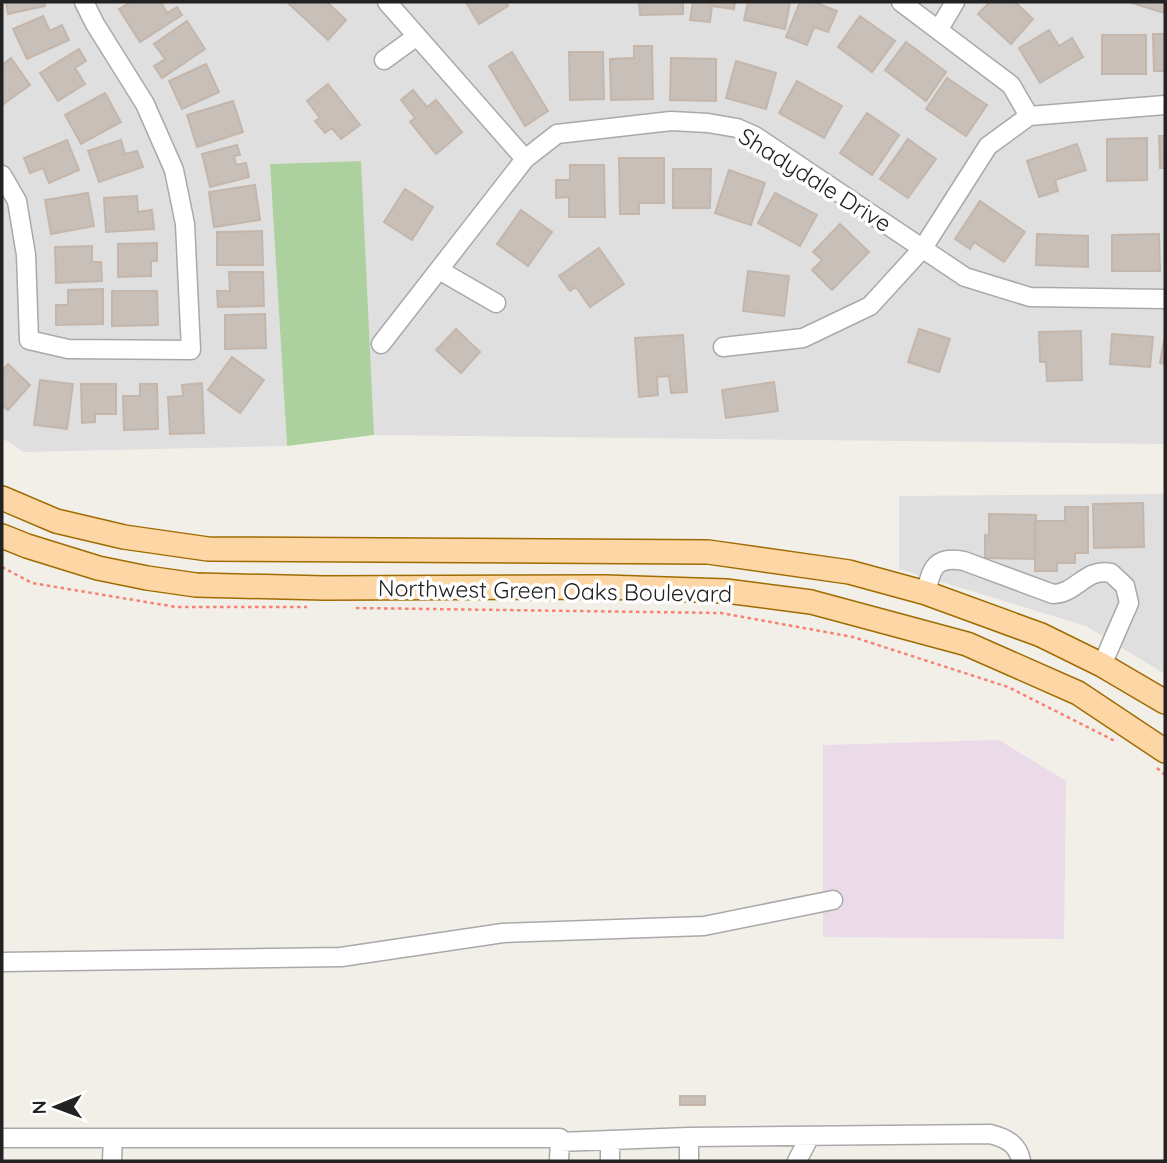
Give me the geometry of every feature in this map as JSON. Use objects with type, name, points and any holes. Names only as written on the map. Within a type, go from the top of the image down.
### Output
[{"type":"main road","name":"Northwest Green Oaks Boulevard","points":[[2,498],[56,521],[124,537],[208,549],[708,552],[849,572],[926,593],[1041,635],[1102,665],[1165,702]]},
{"type":"main road","name":"Northwest Green Oaks Boulevard","points":[[2,536],[98,568],[147,578],[318,598],[605,587],[726,591],[811,602],[967,644],[1078,693],[1160,758]]},
{"type":"main road","points":[[318,598],[324,550]]},
{"type":"street","points":[[2,175],[17,201],[26,255],[29,340],[68,349],[191,350],[185,224],[174,170],[145,104],[94,24],[84,2]]},
{"type":"street","points":[[387,2],[525,159]]},
{"type":"street","points":[[901,2],[1011,85],[1029,116]]},
{"type":"street","points":[[939,29],[955,2]]},
{"type":"street","points":[[384,60],[417,36]]},
{"type":"street","points":[[723,346],[803,338],[870,306],[923,248],[988,146],[1029,116],[1165,105]]},
{"type":"street","name":"Shadydale Drive","points":[[381,344],[525,159],[557,134],[671,121],[708,122],[737,128],[755,136],[965,277],[1030,297],[1165,299]]},
{"type":"street","points":[[439,270],[496,303]]},
{"type":"street","points":[[926,593],[932,570],[942,561],[956,559],[1048,593],[1058,594],[1066,592],[1093,573],[1111,573],[1122,582],[1129,596],[1129,606],[1102,665]]},
{"type":"street","points":[[2,962],[341,957],[503,933],[704,926],[833,900]]},
{"type":"street","points":[[559,1142],[689,1137],[990,1134],[1007,1139],[1020,1152],[1021,1161]]},
{"type":"street","points":[[797,1161],[810,1136]]},
{"type":"street","points":[[689,1137],[690,1161]]},
{"type":"street","points":[[2,1138],[560,1138],[559,1161]]},
{"type":"street","points":[[113,1138],[113,1161]]},
{"type":"street","points":[[610,1140],[610,1161]]},
{"type":"path","points":[[2,567],[32,583],[176,607],[318,598]]},
{"type":"path","points":[[352,608],[721,613],[853,637],[1008,687],[1122,745]]},
{"type":"path","points":[[1160,758],[1165,775]]},
{"type":"shaded area","points":[[2,2],[1165,2],[1165,444],[374,435],[360,161],[270,164],[287,446],[24,452],[2,438]]},
{"type":"shaded area","points":[[1165,494],[1165,674],[1086,626],[899,569],[899,496]]},
{"type":"shaded area","points":[[999,740],[1066,781],[1064,939],[823,937],[823,745]]},
{"type":"green space","points":[[361,161],[374,435],[287,446],[270,164]]},
{"type":"building","points":[[6,2],[44,2],[45,6],[8,14]]},
{"type":"building","points":[[131,2],[161,2],[167,13],[177,7],[182,15],[140,42],[119,9]]},
{"type":"building","points":[[287,2],[327,2],[346,20],[328,40]]},
{"type":"building","points":[[466,2],[506,2],[508,6],[479,24]]},
{"type":"building","points":[[639,2],[683,2],[683,14],[640,15]]},
{"type":"building","points":[[693,2],[735,2],[734,9],[712,6],[710,22],[690,20]]},
{"type":"building","points":[[748,2],[790,2],[785,29],[744,20]]},
{"type":"building","points":[[800,2],[814,2],[837,11],[828,32],[814,27],[807,45],[786,37]]},
{"type":"building","points":[[990,2],[1015,2],[1033,19],[1011,44],[978,14]]},
{"type":"building","points":[[1129,2],[1165,2],[1164,13]]},
{"type":"building","points":[[43,16],[50,31],[62,25],[69,40],[27,59],[13,29]]},
{"type":"building","points":[[860,16],[895,41],[872,72],[838,47]]},
{"type":"building","points":[[187,21],[205,49],[162,78],[154,66],[165,59],[154,44]]},
{"type":"building","points":[[1049,30],[1059,46],[1072,38],[1083,57],[1040,83],[1019,48]]},
{"type":"building","points":[[1153,34],[1165,34],[1165,71],[1154,71]]},
{"type":"building","points":[[1102,35],[1146,35],[1146,74],[1102,74]]},
{"type":"building","points":[[906,42],[946,72],[926,101],[885,70]]},
{"type":"building","points":[[634,46],[652,46],[653,99],[611,100],[610,59],[634,58]]},
{"type":"building","points":[[79,49],[86,61],[75,68],[85,84],[58,101],[40,73]]},
{"type":"building","points":[[512,52],[548,111],[525,126],[489,66]]},
{"type":"building","points":[[569,52],[603,52],[604,99],[570,100]]},
{"type":"building","points":[[11,58],[30,85],[2,105],[2,65]]},
{"type":"building","points":[[671,58],[716,59],[716,101],[670,100]]},
{"type":"building","points":[[736,61],[776,73],[766,109],[726,98]]},
{"type":"building","points":[[206,64],[219,92],[182,109],[169,81]]},
{"type":"building","points":[[947,78],[987,105],[966,136],[926,109]]},
{"type":"building","points":[[797,81],[842,106],[824,138],[779,113]]},
{"type":"building","points":[[328,84],[360,125],[341,139],[332,128],[325,133],[315,121],[320,118],[307,101]]},
{"type":"building","points":[[413,90],[427,107],[436,100],[462,132],[436,154],[410,122],[415,118],[401,100]]},
{"type":"building","points":[[105,93],[121,122],[81,144],[65,115]]},
{"type":"building","points":[[233,101],[243,132],[197,147],[187,115]]},
{"type":"building","points":[[867,113],[899,135],[872,175],[840,153]]},
{"type":"building","points":[[1159,136],[1165,136],[1165,168],[1160,168]]},
{"type":"building","points":[[1147,138],[1147,180],[1107,181],[1107,139]]},
{"type":"building","points":[[908,139],[936,159],[908,198],[880,179]]},
{"type":"building","points":[[67,140],[79,170],[49,183],[43,168],[30,173],[24,158]]},
{"type":"building","points":[[121,140],[125,154],[137,151],[143,167],[99,182],[88,151]]},
{"type":"building","points":[[1077,144],[1086,170],[1055,180],[1058,191],[1039,197],[1027,161]]},
{"type":"building","points":[[237,145],[240,155],[234,156],[236,165],[246,163],[249,177],[210,187],[202,154]]},
{"type":"building","points":[[619,158],[664,158],[664,203],[639,203],[639,214],[620,214]]},
{"type":"building","points":[[570,165],[604,165],[605,217],[569,217],[569,197],[556,198],[556,180],[570,180]]},
{"type":"building","points":[[673,169],[711,169],[710,208],[673,208]]},
{"type":"building","points":[[729,170],[765,183],[751,225],[715,213]]},
{"type":"building","points":[[255,185],[260,220],[214,227],[209,192]]},
{"type":"building","points":[[405,189],[433,207],[412,240],[384,222]]},
{"type":"building","points":[[88,193],[94,226],[51,234],[45,200]]},
{"type":"building","points":[[775,193],[817,215],[800,246],[758,223]]},
{"type":"building","points":[[137,196],[138,212],[152,210],[154,229],[106,232],[104,198]]},
{"type":"building","points":[[980,201],[1025,232],[1004,262],[974,242],[970,249],[955,239]]},
{"type":"building","points":[[521,210],[552,232],[528,266],[497,244]]},
{"type":"building","points":[[840,224],[869,252],[832,290],[812,270],[822,260],[813,252]]},
{"type":"building","points":[[262,231],[263,265],[217,265],[217,232]]},
{"type":"building","points":[[1037,234],[1088,236],[1088,267],[1036,265]]},
{"type":"building","points":[[1159,234],[1160,271],[1112,271],[1112,235]]},
{"type":"building","points":[[157,243],[157,261],[151,261],[151,276],[118,277],[118,244]]},
{"type":"building","points":[[92,246],[92,262],[101,262],[102,281],[56,283],[55,247]]},
{"type":"building","points":[[599,248],[624,284],[590,307],[576,287],[570,291],[559,276]]},
{"type":"building","points":[[748,271],[789,276],[784,316],[743,311]]},
{"type":"building","points":[[229,272],[263,272],[264,306],[218,307],[217,291],[230,291]]},
{"type":"building","points":[[103,289],[103,324],[56,325],[56,305],[68,305],[68,290]]},
{"type":"building","points":[[112,291],[157,291],[158,325],[112,326]]},
{"type":"building","points":[[265,314],[266,348],[225,349],[225,315]]},
{"type":"building","points":[[456,329],[480,352],[461,373],[436,350]]},
{"type":"building","points":[[919,329],[950,339],[939,372],[908,362]]},
{"type":"building","points":[[1081,331],[1082,380],[1047,381],[1046,362],[1040,362],[1039,332]]},
{"type":"building","points":[[1112,334],[1153,337],[1150,367],[1110,364]]},
{"type":"building","points":[[683,335],[687,392],[671,393],[669,376],[657,377],[658,395],[639,397],[635,338]]},
{"type":"building","points":[[1165,335],[1165,364],[1160,363]]},
{"type":"building","points":[[232,357],[264,380],[240,413],[208,390]]},
{"type":"building","points":[[8,364],[30,385],[8,410],[2,405],[2,371]]},
{"type":"building","points":[[40,380],[73,384],[67,429],[34,425]]},
{"type":"building","points":[[774,382],[778,411],[726,418],[722,390]]},
{"type":"building","points":[[202,383],[204,433],[170,434],[168,397],[183,396],[182,385]]},
{"type":"building","points":[[81,384],[116,384],[116,414],[95,414],[95,422],[82,423]]},
{"type":"building","points":[[140,384],[157,384],[158,429],[124,430],[123,396],[140,396]]},
{"type":"building","points":[[1143,503],[1144,547],[1094,548],[1093,504]]},
{"type":"building","points":[[1065,507],[1088,507],[1088,553],[1075,553],[1075,563],[1057,563],[1057,571],[1035,571],[1035,521],[1065,521]]},
{"type":"building","points":[[989,514],[1036,515],[1035,559],[985,558]]},
{"type":"building","points":[[680,1096],[705,1096],[705,1105],[680,1105]]}]
